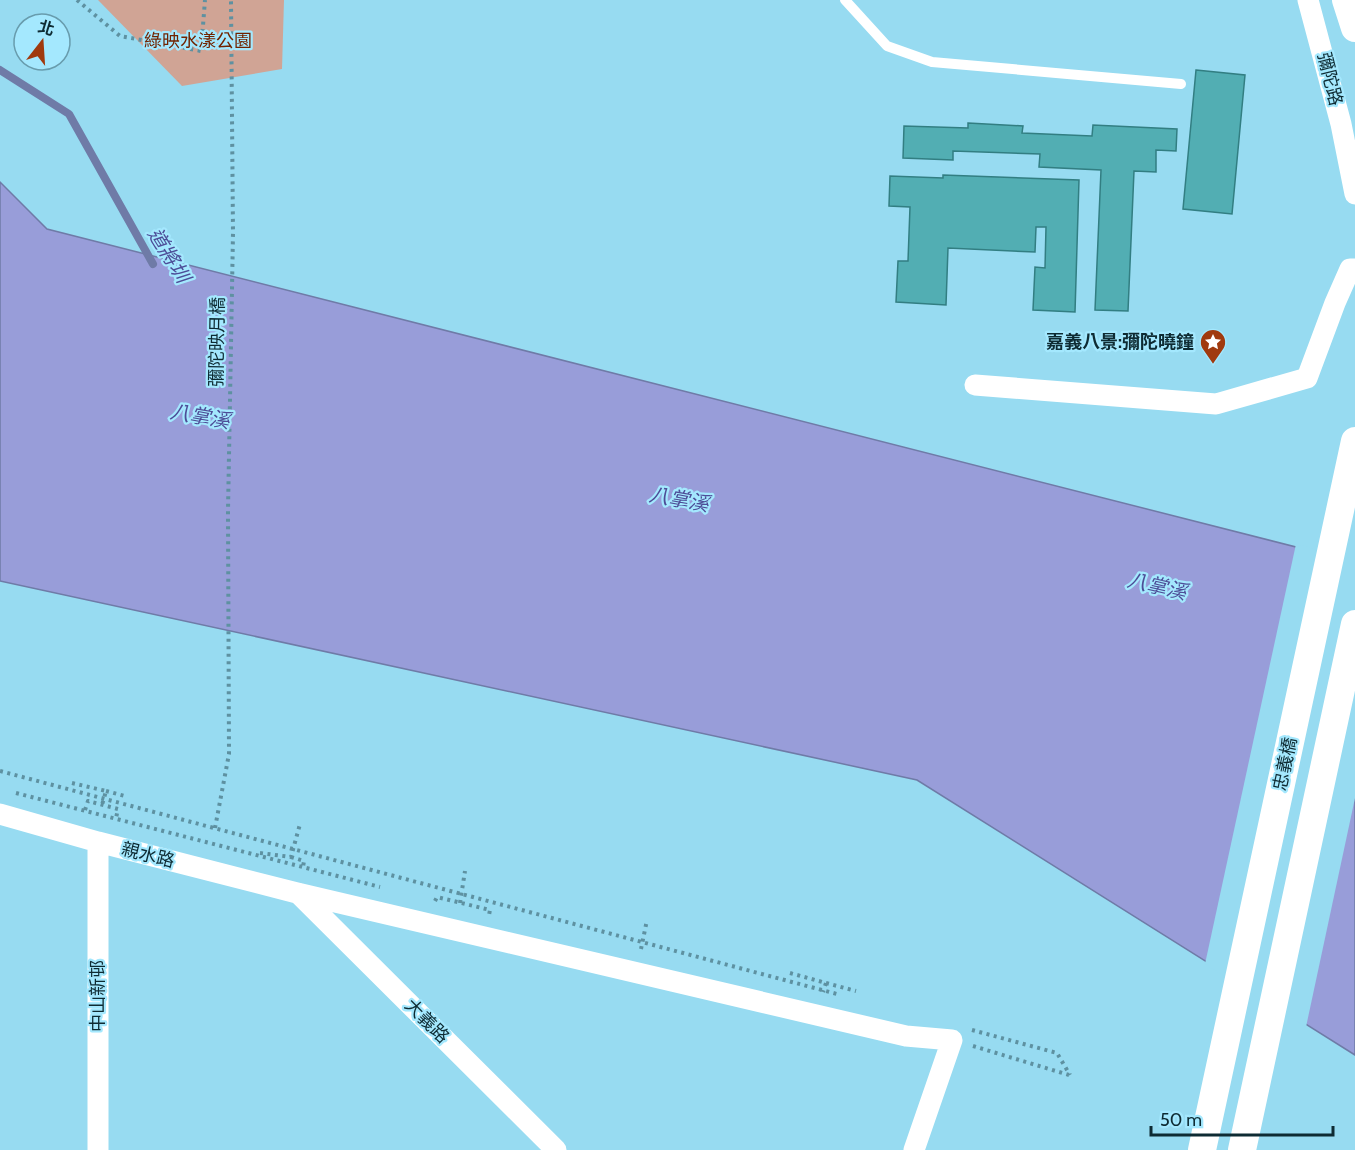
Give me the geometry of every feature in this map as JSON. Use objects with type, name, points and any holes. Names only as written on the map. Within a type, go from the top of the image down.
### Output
[{"type":"street","name":"彌陀路","points":[[1308,0],[1341,124],[1355,194]]},
{"type":"street","points":[[1346,0],[1355,28]]},
{"type":"street","points":[[975,385],[1216,404],[1307,378],[1335,303],[1350,269],[1355,268]]},
{"type":"street","name":"忠義橋","points":[[1202,1150],[1355,441]]},
{"type":"street","points":[[1242,1150],[1251,1098],[1355,624]]},
{"type":"street","name":"親水路","points":[[0,814],[98,842],[297,893],[906,1036],[960,1035]]},
{"type":"street","name":"中山新邨","points":[[98,842],[98,1150]]},
{"type":"street","name":"大義路","points":[[297,893],[556,1150]]},
{"type":"street","points":[[914,1150],[960,1035]]},
{"type":"lane","points":[[845,0],[887,46],[932,62],[1182,84]]},
{"type":"path","points":[[77,0],[120,36],[201,51],[205,0]]},
{"type":"path","name":"彌陀映月橋","points":[[215,828],[229,754],[228,511],[233,232],[231,0]]},
{"type":"path","points":[[0,771],[846,997]]},
{"type":"path","points":[[72,783],[125,796]]},
{"type":"path","points":[[102,805],[106,792]]},
{"type":"path","points":[[85,810],[88,801],[118,809],[116,818]]},
{"type":"path","points":[[291,857],[300,824]]},
{"type":"path","points":[[246,851],[291,857],[304,861],[303,867]]},
{"type":"path","points":[[460,903],[465,871]]},
{"type":"path","points":[[435,901],[437,897],[490,910]]},
{"type":"path","points":[[641,950],[647,920]]},
{"type":"path","points":[[790,973],[856,991]]},
{"type":"path","points":[[824,991],[826,983]]},
{"type":"path","points":[[960,1035],[1057,1053],[1070,1075],[960,1035]]},
{"type":"green space","name":"綠映水漾公園","points":[[98,0],[284,0],[282,69],[182,86]]},
{"type":"water","name":"八掌溪","points":[[0,182],[47,229],[1355,562],[1355,1055],[917,780],[0,581]]},
{"type":"pier","points":[[1296,544],[1355,559],[1355,798],[1306,1027],[1205,964]]},
{"type":"building","points":[[1196,70],[1245,75],[1232,214],[1183,209]]},
{"type":"building","points":[[968,123],[1023,126],[1022,133],[1092,136],[1093,125],[1177,129],[1176,151],[1156,150],[1156,172],[1134,171],[1128,311],[1095,310],[1101,170],[1039,167],[1040,154],[953,151],[953,160],[903,158],[904,126],[968,128]]},
{"type":"building","points":[[943,175],[1079,180],[1075,312],[1033,310],[1035,267],[1045,268],[1046,227],[1036,227],[1035,252],[948,248],[946,305],[896,302],[898,261],[908,261],[910,207],[889,206],[890,176],[943,178]]},
{"type":"waterway","name":"道將圳","points":[[0,70],[69,114],[153,264]]},
{"type":"place","name":"嘉義八景:彌陀曉鐘","points":[[1213,365]]}]
